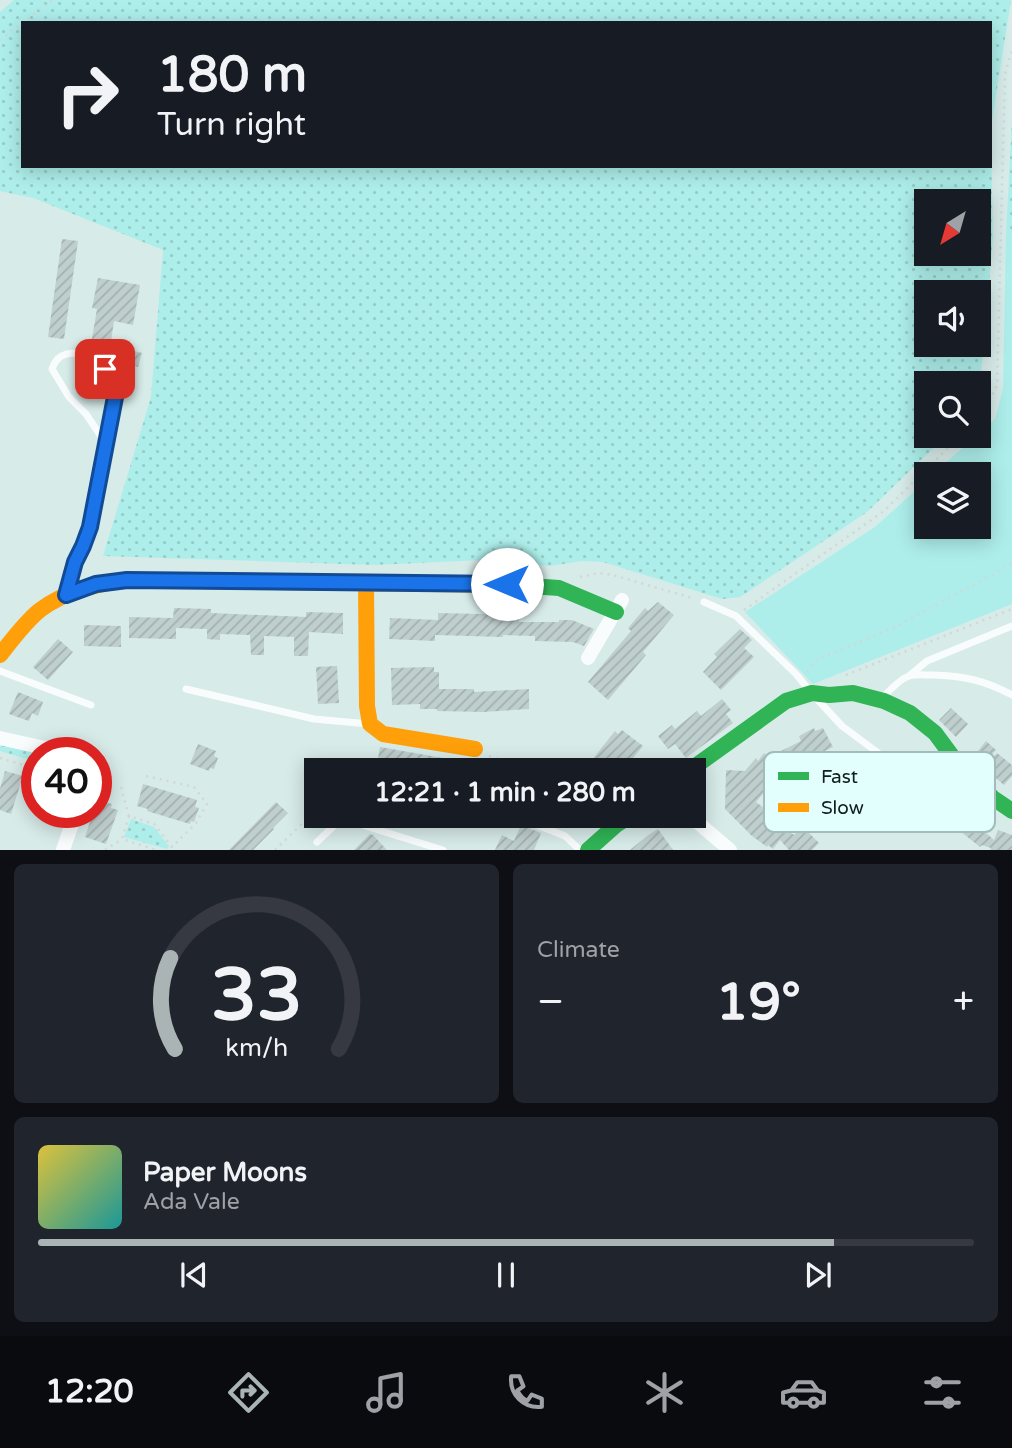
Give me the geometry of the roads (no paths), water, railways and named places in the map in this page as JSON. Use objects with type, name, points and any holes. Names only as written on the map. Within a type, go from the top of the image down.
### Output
[{"type":"street","points":[[0,655],[40,610],[66,595],[96,584],[127,580],[507,584],[559,588],[619,606],[588,658]]},
{"type":"street","points":[[366,583],[367,706],[370,724],[383,734],[475,749]]},
{"type":"street","points":[[706,758],[786,701],[812,693],[853,694],[880,700],[910,713],[934,733],[949,752]]},
{"type":"street","points":[[0,738],[21,743]]},
{"type":"street","points":[[995,799],[1012,811]]},
{"type":"street","points":[[63,849],[70,828]]},
{"type":"street","points":[[588,849],[612,828]]},
{"type":"street","points":[[705,828],[730,849]]},
{"type":"lane","points":[[66,595],[75,562],[90,527],[106,444],[116,392],[105,369],[71,353],[62,354],[54,362],[52,369],[69,397],[86,414],[106,444]]},
{"type":"lane","points":[[704,602],[736,616],[801,680],[842,726],[877,752]]},
{"type":"lane","points":[[880,700],[927,661],[1012,626]]},
{"type":"lane","points":[[0,671],[91,705]]},
{"type":"lane","points":[[908,676],[973,679],[991,684],[1012,695]]},
{"type":"lane","points":[[186,689],[314,719],[370,724]]},
{"type":"lane","points":[[317,842],[340,820],[346,820],[443,849]]},
{"type":"lane","points":[[545,828],[565,836],[580,849]]}]
